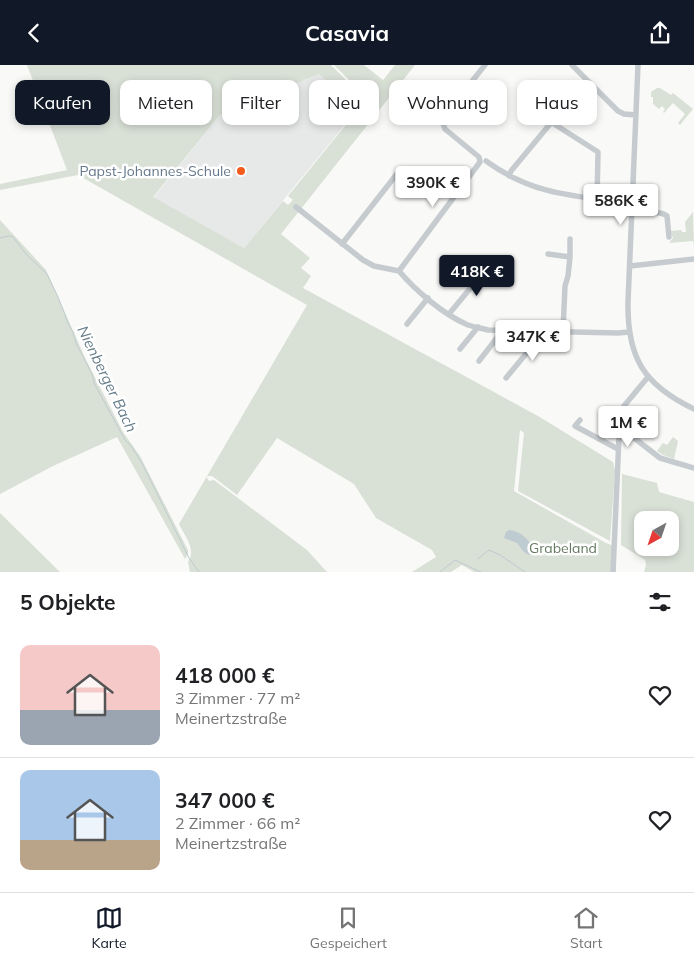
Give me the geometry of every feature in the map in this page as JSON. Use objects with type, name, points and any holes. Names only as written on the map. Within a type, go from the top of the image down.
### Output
[{"type":"street","points":[[485,65],[445,115],[442,121],[445,129],[483,160],[509,176],[537,189],[597,200],[632,203],[641,205],[642,210],[646,212],[663,212],[667,216],[669,237]]},
{"type":"street","points":[[572,65],[587,80]]},
{"type":"street","points":[[638,65],[629,332],[635,355],[648,377],[663,391],[694,409]]},
{"type":"street","points":[[597,90],[618,111],[624,114],[636,115]]},
{"type":"street","points":[[509,176],[549,125]]},
{"type":"street","points":[[556,125],[598,152],[597,200]]},
{"type":"street","points":[[399,271],[483,160]]},
{"type":"street","points":[[342,244],[400,170],[409,170],[455,196]]},
{"type":"street","points":[[296,207],[367,263],[399,271],[428,299],[469,325],[503,330],[544,332],[629,332]]},
{"type":"street","points":[[563,331],[564,286],[568,276],[570,239]]},
{"type":"street","points":[[548,254],[570,257]]},
{"type":"street","points":[[630,266],[694,259]]},
{"type":"street","points":[[449,314],[491,265]]},
{"type":"street","points":[[407,324],[428,299]]},
{"type":"street","points":[[460,349],[478,327]]},
{"type":"street","points":[[478,361],[503,330]]},
{"type":"street","points":[[506,378],[544,332]]},
{"type":"street","points":[[613,572],[620,415],[624,406],[648,377]]},
{"type":"street","points":[[580,420],[574,426],[618,449]]},
{"type":"street","points":[[619,429],[629,433],[660,458],[694,468]]},
{"type":"shaded area","name":"Papst-Johannes-Schule","points":[[319,74],[326,80],[309,80],[309,125],[345,125],[244,248],[153,198],[220,115],[222,114],[222,125],[299,125],[299,82]]},
{"type":"shaded area","points":[[509,530],[521,534],[527,539],[534,549],[533,553],[529,555],[517,543],[504,538]]},
{"type":"green space","name":"Grabeland","points":[[27,65],[331,65],[346,80],[326,80],[319,74],[299,82],[299,80],[222,80],[222,114],[212,125],[212,80],[120,80],[120,125],[212,125],[153,197],[244,248],[283,201],[288,205],[293,200],[288,196],[346,125],[367,125],[281,234],[310,258],[301,268],[311,276],[303,288],[538,416],[613,462],[615,471],[610,541],[518,491],[524,433],[520,430],[514,491],[616,547],[616,572],[474,572],[462,565],[451,572],[412,572],[436,557],[432,550],[376,518],[354,484],[277,438],[237,495],[212,476],[207,476],[307,305],[78,175],[0,190],[0,184],[67,170],[50,125],[110,125],[110,80],[33,80]]},
{"type":"green space","points":[[334,65],[364,65],[383,80],[395,65],[415,65],[403,80],[389,80],[389,98],[379,110],[379,80],[349,80]]},
{"type":"green space","points":[[657,88],[671,95],[673,93],[693,109],[680,125],[678,123],[685,114],[673,103],[664,113],[665,109],[662,106],[659,109],[653,104],[651,92]]},
{"type":"green space","points":[[693,212],[694,246],[693,241],[669,243],[673,238],[670,231],[681,230],[686,232],[685,222]]},
{"type":"green space","points":[[0,220],[46,270],[86,360],[123,432],[140,456],[188,550],[185,559],[117,437],[53,466],[0,494]]},
{"type":"green space","points":[[673,437],[678,441],[674,459],[657,451],[663,443],[667,445]]},
{"type":"green space","points":[[622,474],[657,483],[659,492],[694,502],[694,572],[644,572],[645,560],[639,556],[679,556],[679,511],[634,511],[634,553],[621,545]]},
{"type":"green space","points":[[207,477],[209,481],[214,480],[307,550],[327,572],[190,572],[188,562],[191,553],[190,548],[179,524]]},
{"type":"green space","points":[[0,513],[60,572],[0,572]]},
{"type":"waterway","name":"Nienberger Bach","points":[[0,238],[13,237],[26,254],[47,274],[76,343],[92,374],[94,383],[125,440],[142,463],[189,558],[199,572]]},
{"type":"waterway","points":[[478,559],[489,550],[525,572]]},
{"type":"waterway","name":"Nienberger Bach","points":[[440,572],[455,560],[481,572]]},
{"type":"place","name":"Papst-Johannes-Schule","points":[[241,171]]}]
